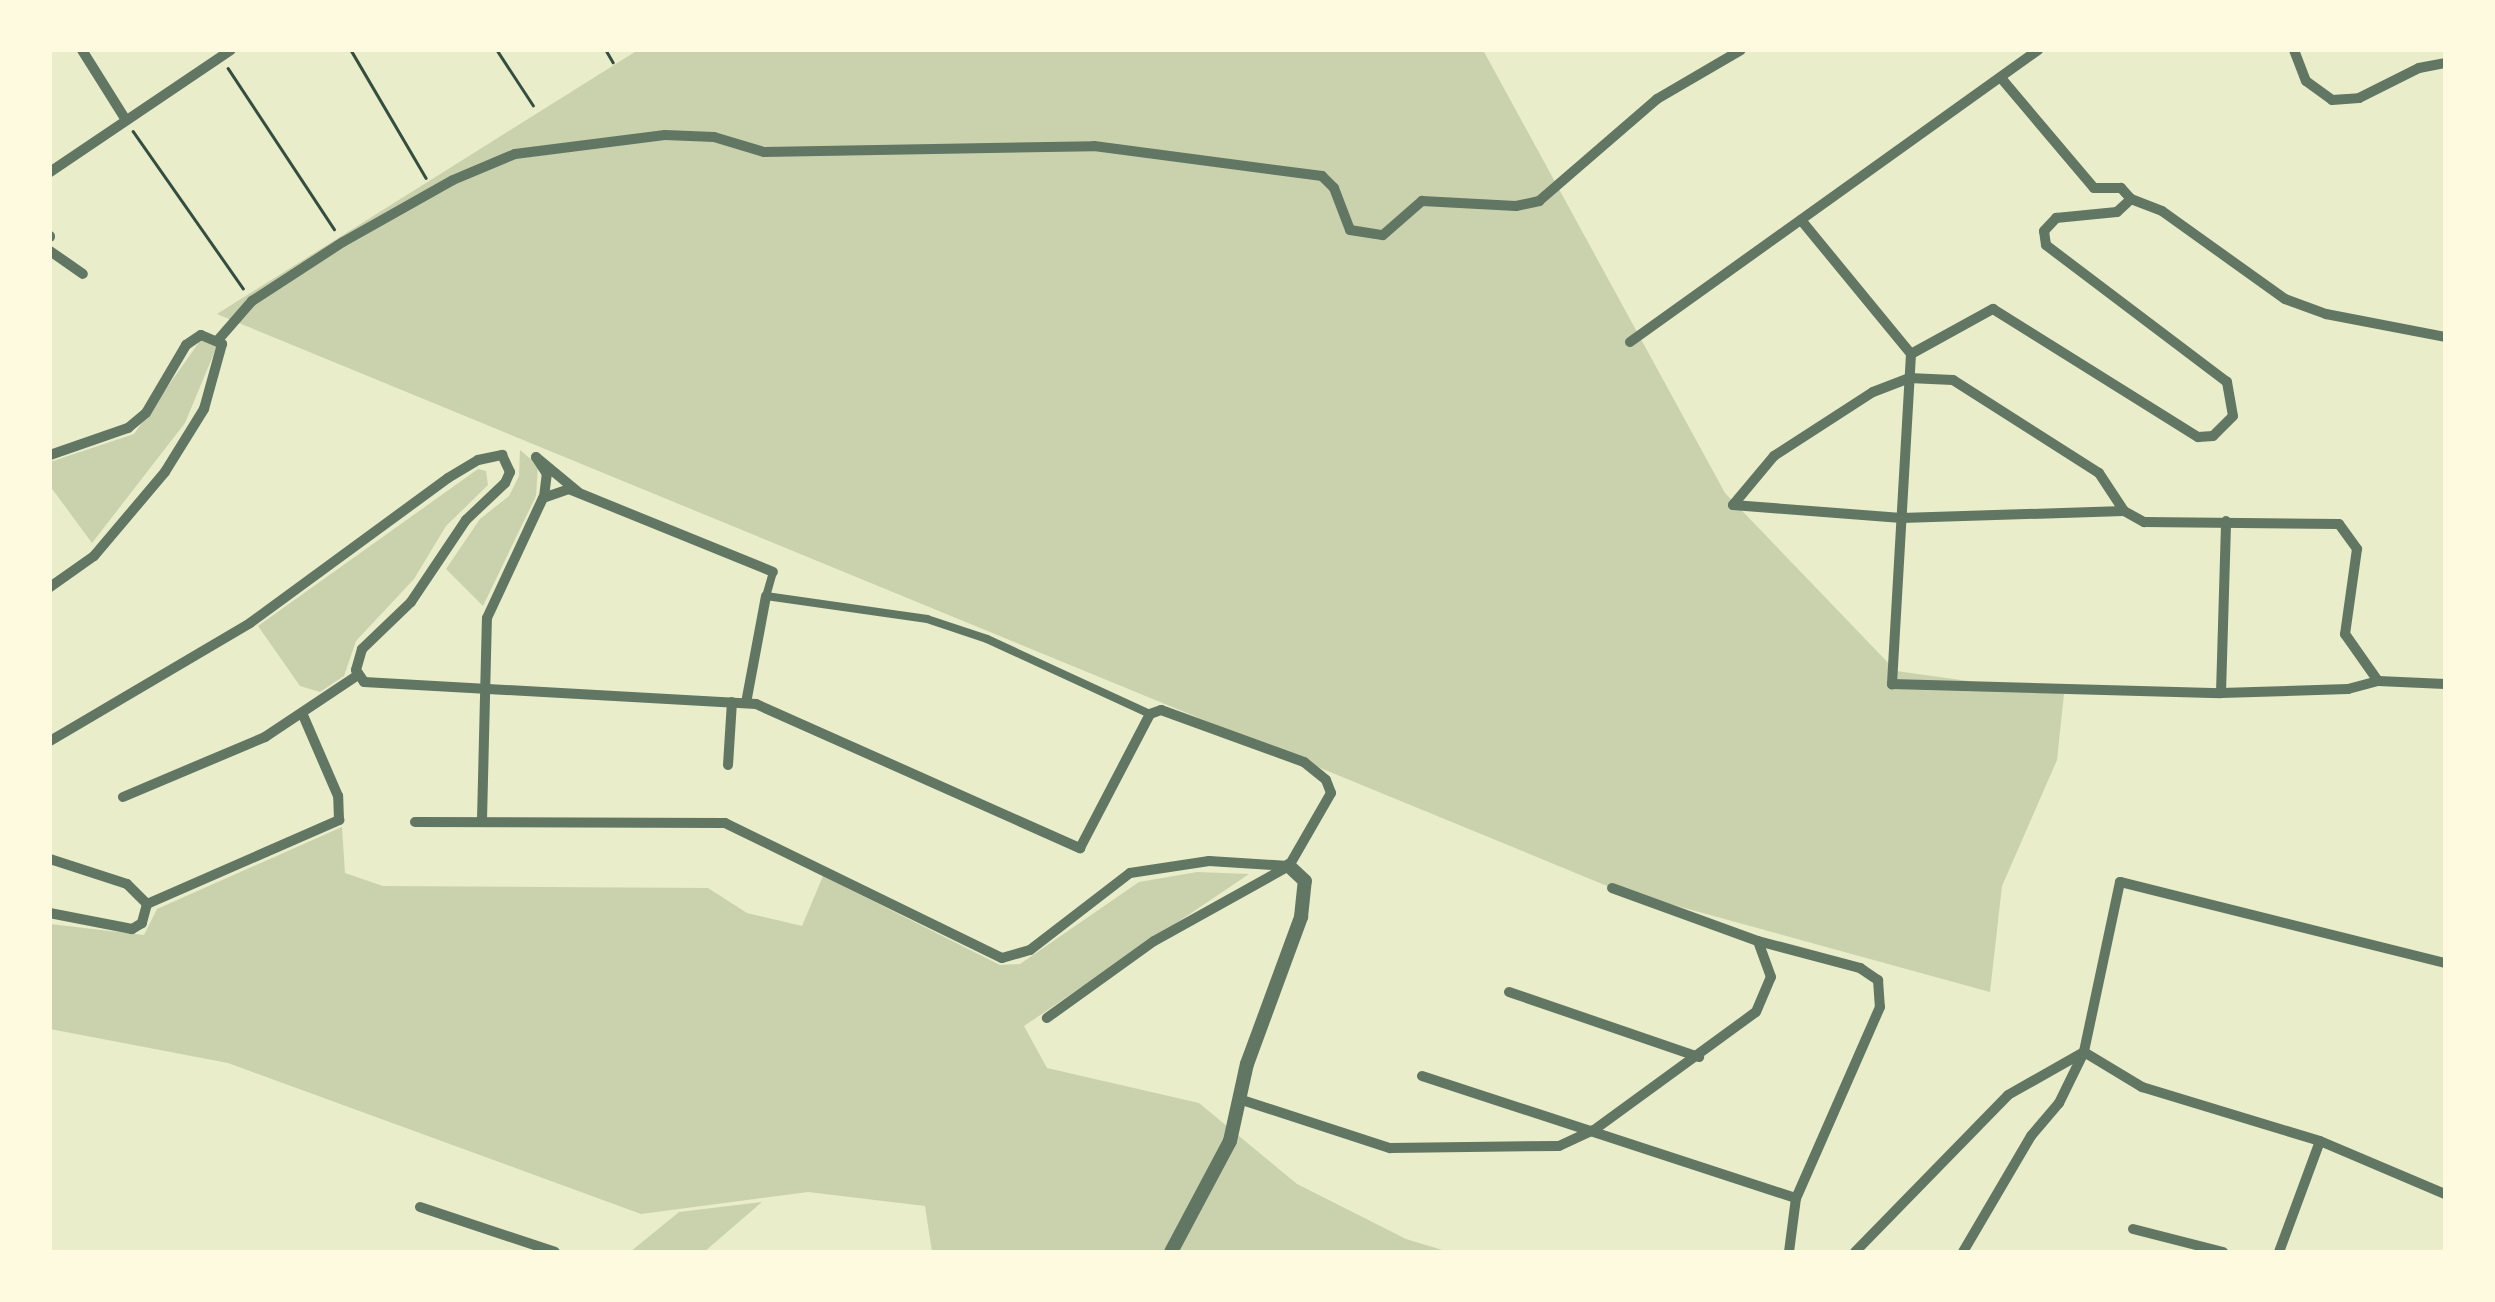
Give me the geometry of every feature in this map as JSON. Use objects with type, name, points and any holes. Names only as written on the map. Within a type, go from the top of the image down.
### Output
[{"type":"street","points":[[82,50],[124,117]]},
{"type":"street","points":[[218,340],[252,301],[343,242],[434,192],[516,154],[665,135],[714,137],[764,152],[1094,146],[1322,176],[1334,188],[1350,230],[1382,236],[1422,200],[1516,206],[1539,201],[1657,99],[1741,50]]},
{"type":"street","points":[[1630,342],[2038,50]]},
{"type":"street","points":[[2294,50],[2306,81],[2332,100],[2359,98],[2419,68],[2445,63]]},
{"type":"street","points":[[50,172],[124,117],[223,52]]},
{"type":"street","points":[[2001,78],[2094,188],[2121,188],[2131,198],[2162,211],[2284,299],[2326,314],[2445,337]]},
{"type":"street","points":[[1910,354],[1993,309],[2198,437],[2228,426],[2234,405],[2227,382],[2046,244],[2044,231],[2056,218],[2117,212],[2131,198]]},
{"type":"street","points":[[1800,220],[1910,354],[1892,684],[2221,693],[2378,681],[2445,684]]},
{"type":"street","points":[[50,251],[83,274]]},
{"type":"street","points":[[50,455],[128,428],[146,413],[186,345],[201,336],[218,340]]},
{"type":"street","points":[[50,586],[94,556],[166,472],[204,409],[222,360],[218,340]]},
{"type":"street","points":[[2124,511],[2100,473],[1975,390],[1935,377],[1908,378],[1873,392],[1774,456],[1733,505],[1901,518],[2124,511],[2172,527],[2226,521],[2338,524],[2351,536],[2357,549],[2345,634],[2378,681]]},
{"type":"street","points":[[50,741],[250,623],[448,478],[478,460],[502,455],[510,472],[505,483],[466,520],[411,602],[362,649],[358,675],[303,714],[123,797]]},
{"type":"street","points":[[482,820],[487,618],[543,498],[547,474],[536,458],[578,492]]},
{"type":"street","points":[[543,498],[562,488],[578,492],[773,572],[746,703]]},
{"type":"street","points":[[2221,693],[2226,521]]},
{"type":"street","points":[[766,596],[927,619],[987,639],[1150,714]]},
{"type":"street","points":[[358,675],[375,685],[746,703],[792,715],[1080,848],[1150,714],[1161,710],[1304,762],[1326,780],[1331,793],[1289,866],[1154,940],[1047,1018]]},
{"type":"street","points":[[728,765],[732,702]]},
{"type":"street","points":[[147,904],[339,820],[338,796],[303,714]]},
{"type":"street","points":[[415,822],[726,824],[1002,958],[1030,950],[1112,885],[1150,867],[1209,861],[1289,866],[1304,880],[1305,902],[1239,1099],[1230,1141],[1171,1252]]},
{"type":"street","points":[[50,858],[127,884],[147,904]]},
{"type":"street","points":[[1963,1252],[2031,1136],[2059,1103],[2084,1052],[2120,882],[2445,963]]},
{"type":"street","points":[[1612,888],[1758,941],[1860,968],[1878,980],[1881,994],[1796,1198],[1789,1252]]},
{"type":"street","points":[[50,913],[132,930],[142,923],[147,904]]},
{"type":"street","points":[[1239,1099],[1390,1148],[1559,1146],[1594,1130],[1700,1057],[1768,996],[1771,978],[1758,941]]},
{"type":"street","points":[[1509,992],[1700,1057]]},
{"type":"street","points":[[2084,1052],[2142,1087],[2320,1141],[2445,1194]]},
{"type":"street","points":[[1855,1252],[2008,1095],[2084,1052]]},
{"type":"street","points":[[1422,1076],[1796,1198]]},
{"type":"street","points":[[2279,1252],[2320,1141]]},
{"type":"street","points":[[420,1207],[555,1252]]},
{"type":"street","points":[[2132,1229],[2223,1252]]},
{"type":"path","points":[[351,50],[434,192]]},
{"type":"path","points":[[497,50],[533,104]]},
{"type":"path","points":[[606,50],[614,62]]},
{"type":"path","points":[[223,52],[343,242]]},
{"type":"path","points":[[124,117],[252,301]]},
{"type":"green space","points":[[638,50],[1483,50],[1725,493],[1896,671],[2064,694],[2057,760],[2002,886],[1990,992],[1612,888],[217,314]]},
{"type":"green space","points":[[202,338],[217,346],[185,423],[92,543],[50,486],[50,462],[134,434]]},
{"type":"green space","points":[[520,450],[538,465],[536,496],[483,606],[446,569],[480,519],[509,496],[519,476]]},
{"type":"green space","points":[[478,469],[486,471],[488,485],[446,526],[414,579],[356,641],[344,676],[320,692],[300,686],[258,626]]},
{"type":"green space","points":[[342,827],[345,873],[383,886],[708,888],[747,913],[802,926],[823,876],[1000,965],[1020,964],[1139,882],[1197,872],[1249,874],[1024,1026],[1047,1068],[1199,1103],[1297,1184],[1406,1239],[1449,1252],[932,1252],[925,1206],[808,1192],[641,1214],[228,1063],[50,1029],[50,924],[144,935],[157,909]]},
{"type":"green space","points":[[762,1202],[704,1252],[630,1252],[679,1212]]}]
